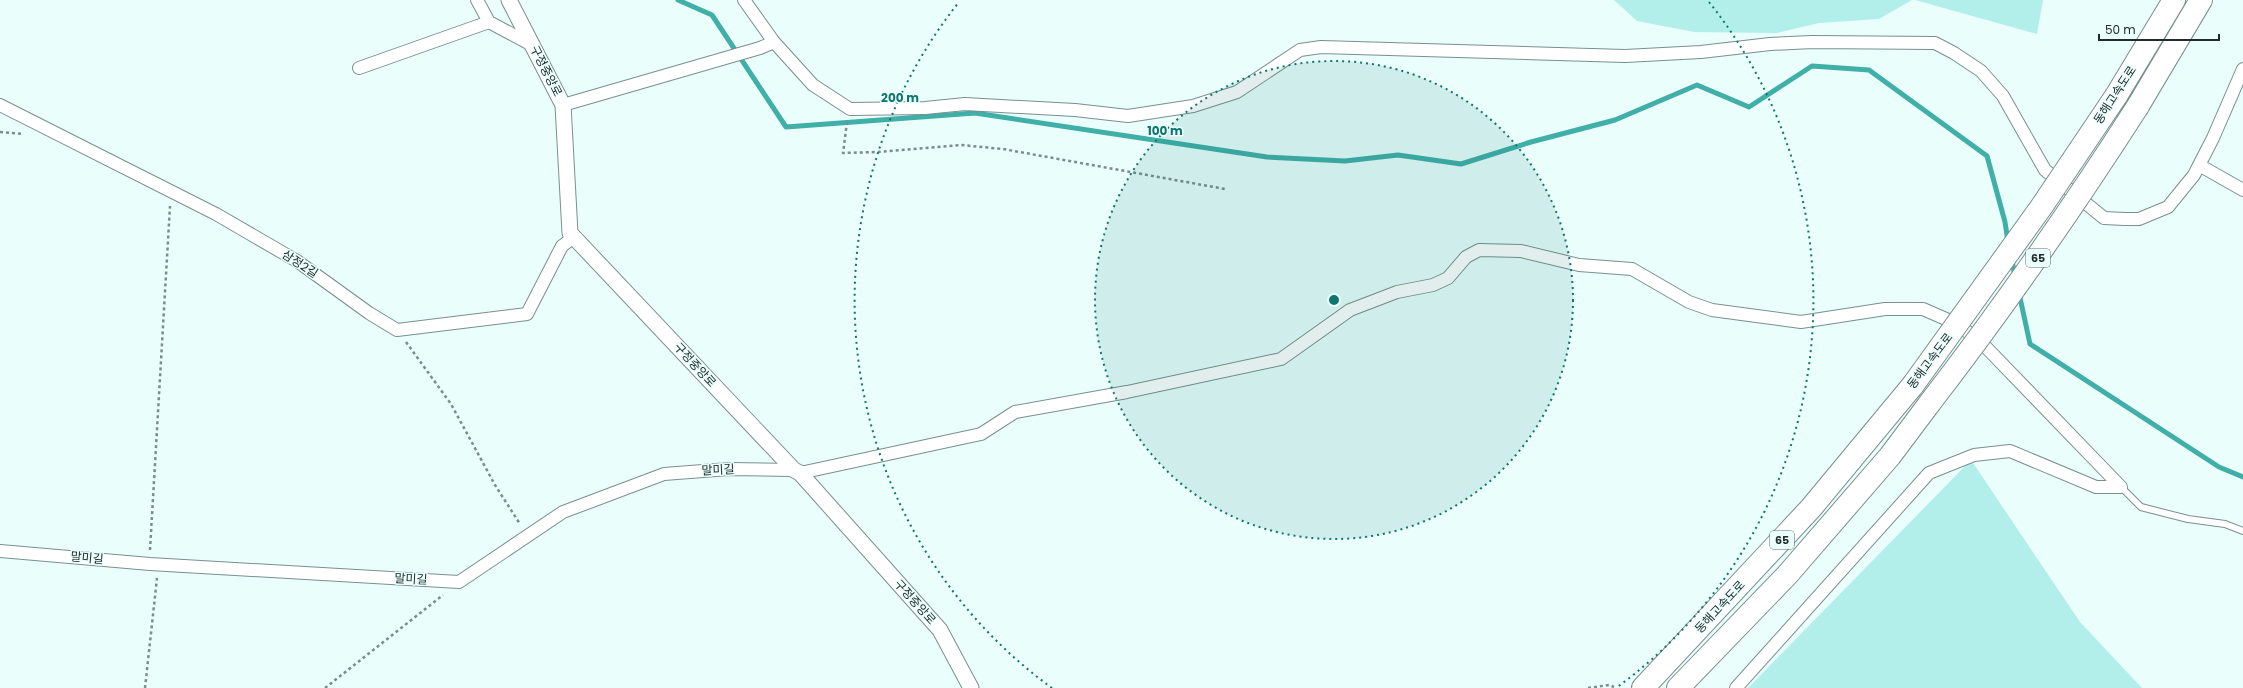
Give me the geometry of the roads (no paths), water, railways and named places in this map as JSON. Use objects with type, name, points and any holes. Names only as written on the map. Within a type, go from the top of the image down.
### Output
[{"type":"highway","name":"동해고속도로","points":[[1643,688],[1806,514],[1913,385],[2025,231],[2116,96],[2174,0]]},
{"type":"highway","name":"동해고속도로","points":[[1678,688],[1788,574],[1890,456],[1996,317],[2045,248],[2138,106],[2201,0]]},
{"type":"street","points":[[477,0],[489,22],[532,45]]},
{"type":"street","name":"구정중앙로","points":[[509,0],[563,105],[570,233],[797,471],[940,630],[971,688]]},
{"type":"street","points":[[744,0],[774,42],[813,85],[850,109],[925,108],[965,104],[1074,110],[1128,116],[1194,106],[1237,92],[1300,50],[1321,47],[1625,56],[1701,52],[1770,44],[1812,42],[1935,43],[1954,53],[1981,71],[2002,96],[2044,170],[2104,218],[2139,219],[2168,206],[2194,175],[2213,138],[2243,69]]},
{"type":"street","points":[[359,68],[489,22]]},
{"type":"street","points":[[563,105],[760,48],[774,42]]},
{"type":"street","name":"삼정2길","points":[[0,105],[216,214],[297,260],[369,313],[398,330],[527,314],[562,246],[574,237]]},
{"type":"street","points":[[2199,165],[2243,190]]},
{"type":"street","name":"말미길","points":[[0,551],[154,564],[459,582],[526,535],[563,512],[664,474],[729,469],[797,471],[981,434],[1015,412],[1127,392],[1281,359],[1350,310],[1397,292],[1433,285],[1448,278],[1466,257],[1479,250],[1521,251],[1579,265],[1632,269],[1689,302],[1712,310],[1800,322],[1885,309],[1923,309],[1955,323],[1979,340],[2121,487]]},
{"type":"street","points":[[1736,688],[1929,473],[1974,455],[2010,451],[2096,487],[2121,487]]},
{"type":"lane","points":[[2121,487],[2141,507],[2188,519],[2225,524],[2243,531]]},
{"type":"waterway","points":[[678,0],[712,15],[786,127],[975,113],[1267,157],[1345,161],[1398,155],[1461,164],[1531,142],[1615,120],[1697,85],[1749,107],[1812,66],[1869,70],[1987,156],[2005,222],[2008,242]]},
{"type":"waterway","points":[[2012,260],[2015,277]]},
{"type":"waterway","points":[[2019,293],[2030,344],[2219,467],[2243,477]]}]
